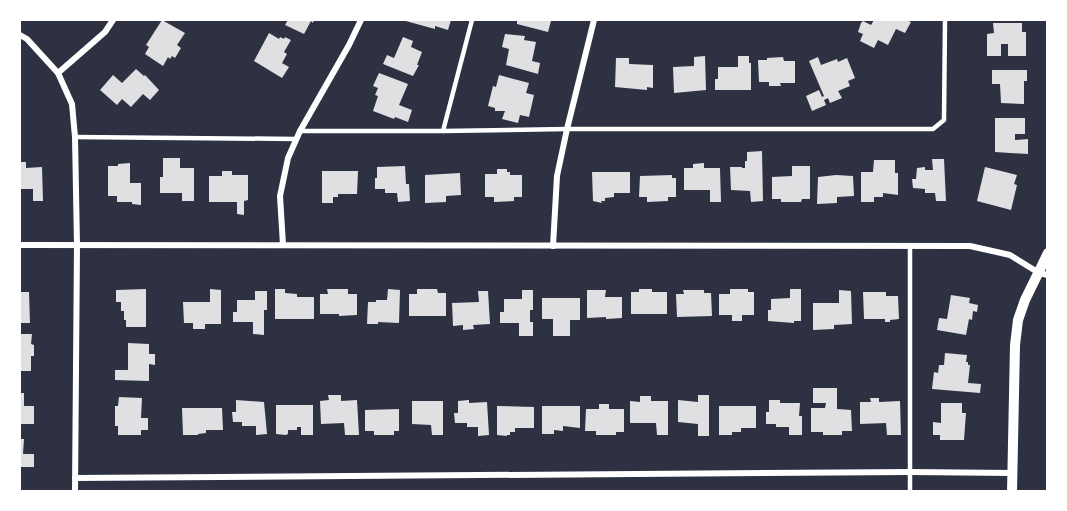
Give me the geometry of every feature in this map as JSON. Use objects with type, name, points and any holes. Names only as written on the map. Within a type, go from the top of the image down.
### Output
[{"type":"street","points":[[58,73],[105,32],[113,20]]},
{"type":"street","points":[[283,245],[280,196],[288,158],[300,131],[361,20]]},
{"type":"street","points":[[553,246],[557,176],[594,20]]},
{"type":"street","points":[[20,35],[27,39],[58,73],[72,104],[75,137],[77,245],[75,492]]},
{"type":"street","points":[[20,245],[970,246],[1010,255],[1043,274]]},
{"type":"street","points":[[1012,492],[1015,345],[1018,320],[1025,300],[1043,274],[1047,253]]},
{"type":"street","points":[[75,478],[1012,473]]},
{"type":"lane","points":[[443,131],[472,20]]},
{"type":"lane","points":[[300,131],[933,129],[945,120],[945,20]]},
{"type":"lane","points":[[75,137],[296,139]]},
{"type":"lane","points":[[910,246],[910,492]]},
{"type":"building","points":[[162,20],[185,33],[177,45],[181,48],[175,58],[168,57],[163,66],[145,54],[149,47],[146,45]]},
{"type":"building","points":[[288,20],[314,20],[313,23],[311,21],[304,34],[285,25]]},
{"type":"building","points":[[402,20],[451,20],[448,30]]},
{"type":"building","points":[[517,20],[551,21],[548,32],[517,24]]},
{"type":"building","points":[[874,20],[911,22],[905,33],[896,29],[888,45],[878,40],[874,48],[860,41],[863,34],[858,32],[863,21],[871,25]]},
{"type":"building","points":[[993,23],[1022,23],[1022,32],[1026,32],[1026,56],[1008,56],[1008,44],[1001,44],[1001,56],[987,56],[987,34],[994,33]]},
{"type":"building","points":[[269,33],[279,39],[285,37],[291,40],[284,52],[287,54],[282,63],[289,67],[282,78],[254,61]]},
{"type":"building","points":[[505,34],[525,36],[524,40],[536,42],[532,61],[540,63],[538,74],[506,65],[509,49],[502,47]]},
{"type":"building","points":[[403,37],[413,41],[411,47],[422,52],[413,76],[383,64],[387,55],[394,58]]},
{"type":"building","points":[[705,56],[706,90],[674,93],[673,67],[694,66],[694,57]]},
{"type":"building","points":[[738,56],[749,56],[751,90],[715,90],[718,67],[738,67]]},
{"type":"building","points":[[783,57],[784,61],[795,61],[795,83],[769,86],[769,82],[759,82],[758,60]]},
{"type":"building","points":[[818,57],[821,65],[847,58],[855,78],[848,81],[850,86],[838,91],[842,98],[830,103],[828,98],[824,100],[826,105],[812,111],[806,96],[819,90],[822,97],[824,96],[809,61]]},
{"type":"building","points":[[616,58],[629,58],[629,64],[653,65],[653,88],[647,87],[647,90],[615,87]]},
{"type":"building","points":[[136,69],[159,90],[150,100],[143,94],[131,107],[122,99],[117,105],[100,90],[113,75],[122,83]]},
{"type":"building","points":[[992,70],[1027,70],[1027,81],[1024,81],[1024,104],[1001,103],[1000,84],[992,84]]},
{"type":"building","points":[[379,73],[408,84],[399,105],[412,110],[408,122],[373,111],[378,88],[373,86]]},
{"type":"building","points":[[499,75],[529,83],[526,93],[534,95],[529,117],[520,115],[518,123],[502,119],[505,111],[495,111],[495,108],[488,106],[493,86],[496,87]]},
{"type":"building","points":[[995,118],[1025,118],[1025,134],[1015,134],[1015,140],[1028,139],[1028,154],[995,152]]},
{"type":"building","points":[[762,151],[763,201],[751,202],[750,191],[731,190],[730,167],[745,168],[747,152]]},
{"type":"building","points":[[163,158],[180,158],[180,168],[194,168],[194,201],[182,201],[182,193],[160,193]]},
{"type":"building","points":[[932,159],[944,159],[946,201],[936,201],[935,193],[925,193],[925,189],[913,188],[912,179],[916,179],[917,168],[925,167],[925,170],[933,170]]},
{"type":"building","points":[[874,160],[895,160],[895,173],[898,173],[898,195],[883,193],[883,197],[874,197],[874,202],[861,202],[861,172],[873,172]]},
{"type":"building","points":[[20,162],[26,162],[26,168],[42,167],[43,201],[33,201],[33,189],[20,189]]},
{"type":"building","points":[[130,163],[130,183],[141,183],[141,205],[132,204],[132,202],[117,202],[117,196],[108,196],[108,166]]},
{"type":"building","points":[[704,163],[704,168],[720,168],[721,202],[710,202],[710,190],[684,190],[684,168],[693,168],[693,164]]},
{"type":"building","points":[[405,166],[410,201],[398,202],[397,193],[385,193],[385,189],[375,189],[377,167]]},
{"type":"building","points":[[792,166],[810,166],[810,199],[802,199],[801,202],[781,202],[781,199],[772,199],[772,177],[792,176]]},
{"type":"building","points":[[985,167],[1017,175],[1011,210],[977,201]]},
{"type":"building","points":[[497,169],[507,169],[510,175],[522,175],[522,197],[514,197],[514,201],[494,202],[494,197],[485,197],[485,174],[497,174]]},
{"type":"building","points":[[222,171],[232,171],[232,175],[248,175],[248,200],[244,201],[244,215],[237,214],[237,202],[209,202],[209,176],[222,176]]},
{"type":"building","points":[[322,171],[358,171],[357,194],[338,194],[338,197],[333,197],[333,203],[322,203]]},
{"type":"building","points":[[592,172],[630,172],[630,193],[614,193],[614,197],[605,198],[605,201],[601,201],[602,203],[593,201]]},
{"type":"building","points":[[460,173],[461,195],[446,196],[446,202],[425,203],[425,175]]},
{"type":"building","points":[[672,175],[672,178],[676,178],[676,197],[668,197],[668,201],[647,202],[647,197],[639,197],[640,176]]},
{"type":"building","points":[[853,176],[854,196],[837,197],[837,203],[817,204],[818,177]]},
{"type":"building","points":[[146,289],[146,327],[126,327],[121,302],[116,302],[116,290]]},
{"type":"building","points":[[210,289],[221,290],[221,324],[205,324],[205,329],[193,329],[193,323],[184,323],[183,302],[210,302]]},
{"type":"building","points":[[275,289],[285,289],[285,293],[297,294],[297,297],[314,297],[314,319],[275,319]]},
{"type":"building","points":[[327,289],[348,289],[348,294],[357,294],[357,315],[320,314],[320,294],[328,294]]},
{"type":"building","points":[[388,289],[400,290],[399,323],[367,324],[368,302],[387,300]]},
{"type":"building","points":[[417,289],[437,289],[438,293],[446,293],[446,316],[409,316],[409,294],[417,294]]},
{"type":"building","points":[[639,289],[667,292],[667,314],[631,314],[631,292],[639,292]]},
{"type":"building","points":[[730,289],[748,289],[748,292],[754,292],[754,315],[742,315],[742,321],[732,321],[732,315],[719,315],[719,294],[730,294]]},
{"type":"building","points":[[790,289],[801,289],[801,321],[794,321],[794,323],[768,321],[771,299],[790,298]]},
{"type":"building","points":[[522,290],[533,290],[533,310],[530,310],[530,322],[533,322],[533,336],[519,336],[519,323],[500,323],[500,312],[504,312],[504,299],[522,299]]},
{"type":"building","points":[[587,290],[606,290],[605,297],[622,297],[622,318],[587,318]]},
{"type":"building","points":[[683,290],[704,290],[704,293],[711,293],[712,316],[677,317],[676,294],[684,294]]},
{"type":"building","points":[[839,290],[851,291],[852,324],[834,325],[834,329],[813,330],[813,303],[839,303]]},
{"type":"building","points":[[255,291],[267,291],[264,335],[253,334],[253,322],[233,322],[233,312],[237,312],[237,300],[255,300]]},
{"type":"building","points":[[478,291],[488,291],[490,324],[473,325],[474,329],[463,330],[463,325],[453,326],[452,303],[479,302]]},
{"type":"building","points":[[20,292],[29,292],[30,323],[20,323]]},
{"type":"building","points":[[863,292],[886,292],[886,296],[898,296],[899,319],[885,322],[885,319],[864,319]]},
{"type":"building","points":[[951,295],[970,298],[969,303],[978,305],[977,312],[973,311],[972,320],[969,319],[966,335],[937,330],[939,318],[947,319]]},
{"type":"building","points":[[542,298],[580,298],[580,320],[570,320],[570,336],[553,336],[553,319],[542,319]]},
{"type":"building","points":[[20,334],[32,334],[31,344],[34,345],[34,356],[31,356],[31,371],[20,371]]},
{"type":"building","points":[[128,343],[149,344],[149,354],[155,354],[155,365],[149,364],[149,381],[115,380],[115,370],[128,370]]},
{"type":"building","points":[[945,353],[967,355],[966,362],[970,365],[968,383],[981,384],[980,393],[932,389],[934,372],[938,373],[939,365],[944,365]]},
{"type":"building","points":[[813,388],[837,388],[837,409],[851,410],[852,431],[842,431],[842,435],[823,435],[823,432],[811,432],[811,408],[825,408],[826,403],[813,403]]},
{"type":"building","points":[[20,393],[24,393],[24,406],[34,406],[34,424],[20,424]]},
{"type":"building","points":[[328,395],[341,395],[341,401],[357,400],[359,435],[345,435],[344,423],[321,424],[320,401],[329,400]]},
{"type":"building","points":[[698,395],[709,395],[709,436],[698,436],[698,424],[678,422],[678,400],[698,402]]},
{"type":"building","points":[[640,396],[651,396],[651,401],[668,401],[668,435],[657,435],[656,423],[630,423],[630,401],[640,402]]},
{"type":"building","points":[[119,397],[142,398],[141,418],[148,418],[148,430],[141,430],[141,435],[118,435],[118,426],[115,426],[115,406],[118,406]]},
{"type":"building","points":[[870,398],[879,398],[879,402],[900,401],[901,435],[887,435],[886,423],[860,424],[860,402],[871,402]]},
{"type":"building","points":[[236,400],[264,402],[267,434],[256,435],[256,426],[242,426],[242,422],[233,422],[232,412],[236,412]]},
{"type":"building","points":[[469,400],[469,403],[487,402],[489,435],[478,436],[478,427],[467,427],[467,423],[455,423],[454,413],[458,413],[458,401]]},
{"type":"building","points":[[769,400],[780,400],[780,403],[800,403],[799,416],[802,416],[802,435],[789,435],[789,427],[766,424]]},
{"type":"building","points":[[412,401],[443,401],[443,435],[432,435],[431,425],[412,424]]},
{"type":"building","points":[[941,403],[962,403],[962,413],[966,413],[964,440],[940,440],[940,435],[933,435],[933,422],[941,423]]},
{"type":"building","points":[[599,404],[609,404],[609,409],[624,409],[624,432],[616,432],[616,435],[596,435],[596,431],[585,431],[586,409],[599,409]]},
{"type":"building","points":[[276,405],[313,405],[313,435],[301,435],[301,427],[297,427],[297,430],[288,430],[286,435],[276,434]]},
{"type":"building","points":[[497,406],[534,407],[534,428],[515,428],[515,432],[510,432],[510,435],[497,435]]},
{"type":"building","points":[[542,406],[580,406],[580,428],[563,426],[563,431],[554,430],[554,434],[542,434]]},
{"type":"building","points":[[719,406],[756,406],[756,428],[741,428],[741,432],[732,432],[732,435],[719,435]]},
{"type":"building","points":[[182,408],[222,408],[223,430],[206,430],[206,433],[198,435],[183,435]]},
{"type":"building","points":[[399,409],[399,431],[394,431],[394,435],[374,435],[374,431],[365,431],[365,410]]},
{"type":"building","points":[[20,439],[24,439],[23,454],[34,454],[34,467],[20,467]]}]
